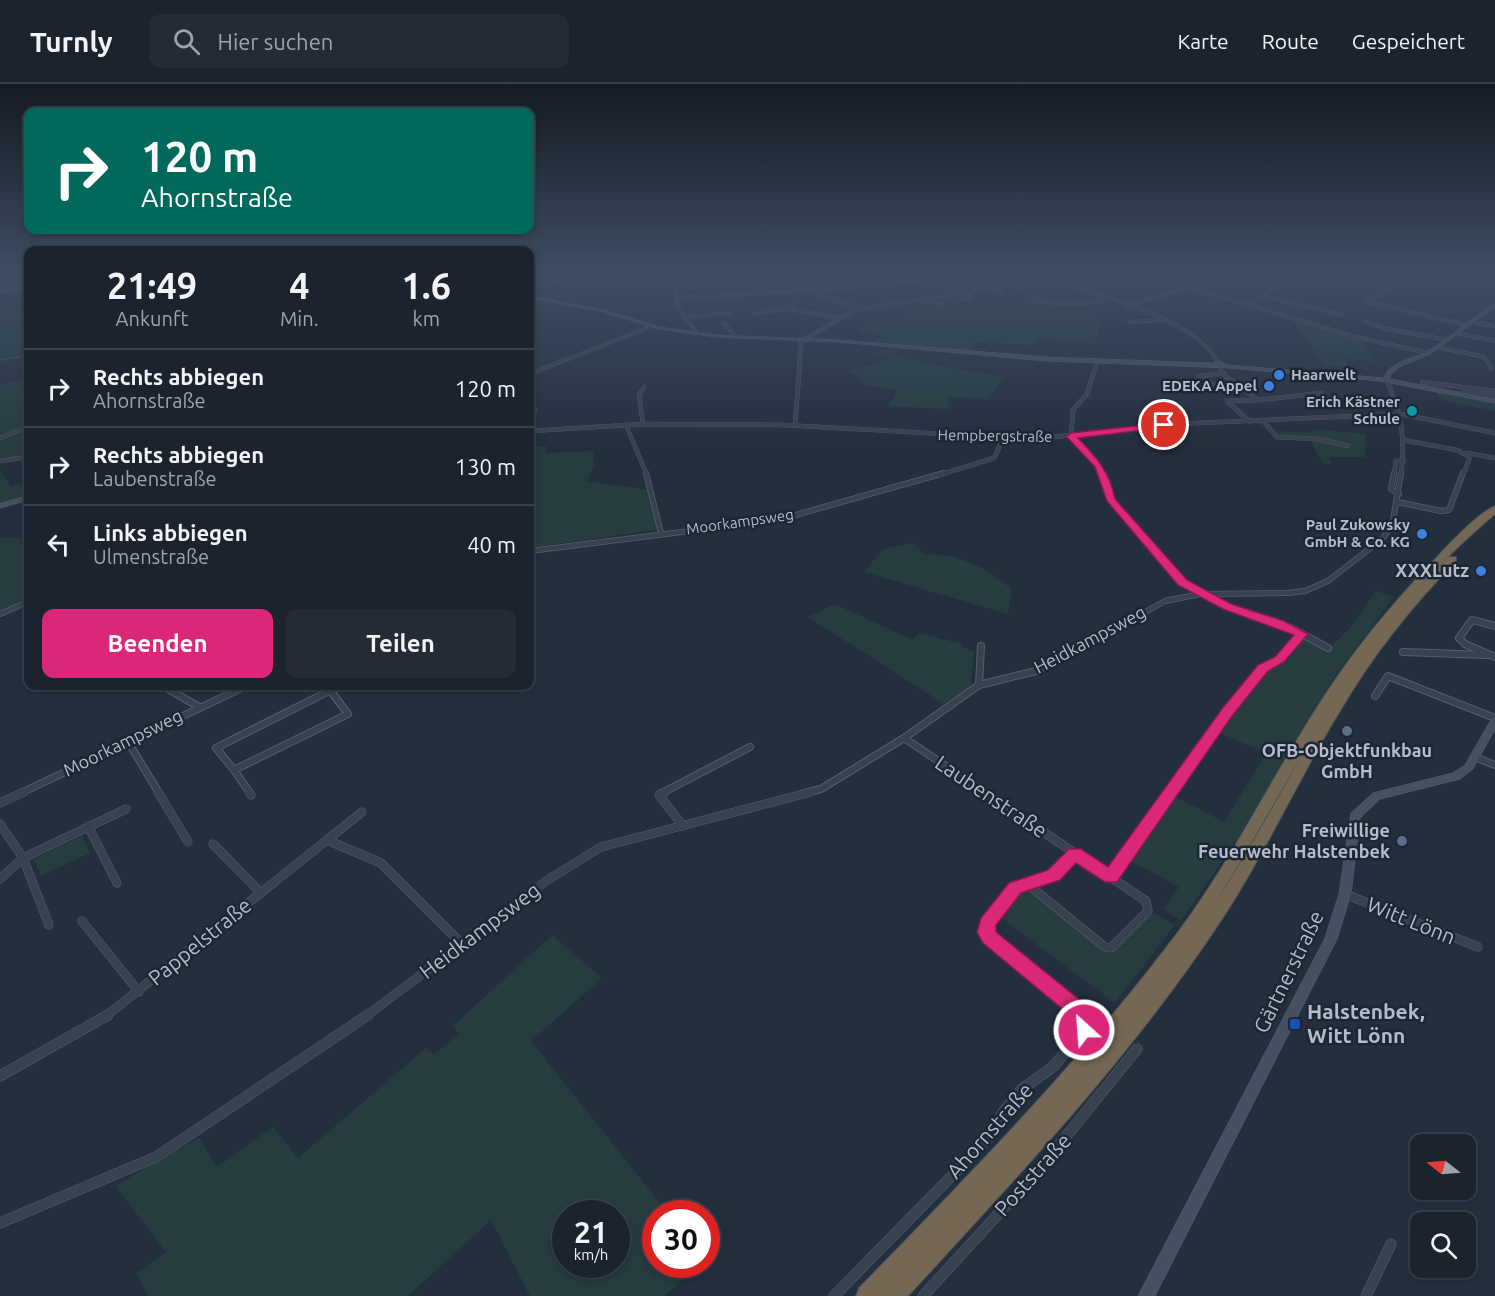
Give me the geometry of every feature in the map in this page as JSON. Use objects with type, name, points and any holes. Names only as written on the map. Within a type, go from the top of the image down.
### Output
[{"type":"highway","points":[[867,1296],[997,1159],[1143,988],[1186,933],[1250,837],[1323,708],[1353,663],[1425,576],[1495,508]]},
{"type":"highway","points":[[893,1296],[1024,1154],[1180,964],[1261,844],[1328,722],[1362,668],[1420,593],[1495,518]]},
{"type":"main road","points":[[673,330],[736,337],[803,339],[974,354],[1219,368],[1227,366],[1388,380],[1495,401]]},
{"type":"main road","points":[[1388,380],[1387,375],[1392,369],[1428,353],[1460,330]]},
{"type":"main road","points":[[0,506],[24,499]]},
{"type":"main road","name":"Gärtnerstraße","points":[[1146,1296],[1332,939],[1345,894],[1355,816],[1377,796],[1456,776],[1469,768],[1477,758],[1495,719]]},
{"type":"street","points":[[534,372],[643,330]]},
{"type":"street","points":[[693,333],[695,330]]},
{"type":"street","points":[[730,330],[736,337]]},
{"type":"street","points":[[795,425],[803,339],[824,330]]},
{"type":"street","points":[[1182,330],[1199,337],[1218,357],[1219,368],[1258,400]]},
{"type":"street","points":[[1331,330],[1428,353]]},
{"type":"street","points":[[1393,330],[1405,333],[1419,332],[1447,340]]},
{"type":"street","points":[[1456,333],[1495,341]]},
{"type":"street","points":[[1437,347],[1484,357],[1488,360],[1491,369]]},
{"type":"street","points":[[1097,362],[1088,394],[1072,410],[1071,436],[1099,466],[1107,483],[1110,499],[1176,576],[1200,594],[1227,607],[1280,624],[1328,648]]},
{"type":"street","points":[[1219,368],[1198,376],[1221,389]]},
{"type":"street","name":"Heidkampsweg","points":[[0,1223],[156,1157],[345,1032],[581,858],[621,841],[821,789],[904,738],[979,685],[1036,671],[1155,605],[1174,598],[1200,594],[1287,593],[1317,587],[1346,568],[1388,533],[1398,502],[1404,461],[1401,414],[1388,380]]},
{"type":"street","points":[[1422,382],[1495,393]]},
{"type":"street","points":[[643,424],[639,395],[644,387]]},
{"type":"street","points":[[1209,390],[1242,387]]},
{"type":"street","points":[[1461,393],[1468,390],[1495,393]]},
{"type":"street","points":[[1250,423],[1227,401],[1320,396],[1322,393]]},
{"type":"street","name":"Hempbergstraße","points":[[534,430],[643,424],[795,425],[1003,439],[1071,436],[1176,424],[1250,423],[1401,414],[1495,433]]},
{"type":"street","points":[[1264,422],[1278,437],[1324,440]]},
{"type":"street","points":[[626,425],[650,483],[661,532]]},
{"type":"street","points":[[0,438],[24,429]]},
{"type":"street","name":"Moorkampsweg","points":[[534,549],[661,532],[778,520],[878,494],[994,458],[1003,439]]},
{"type":"street","points":[[1403,440],[1495,458]]},
{"type":"street","points":[[1398,502],[1441,511],[1449,510],[1470,457],[1466,453]]},
{"type":"street","points":[[0,461],[24,458]]},
{"type":"street","points":[[0,614],[24,604]]},
{"type":"street","points":[[1493,656],[1465,644],[1459,638],[1472,620],[1495,626]]},
{"type":"street","points":[[1111,877],[1227,713],[1263,668],[1279,660],[1302,634]]},
{"type":"street","points":[[979,685],[981,645]]},
{"type":"street","points":[[1403,652],[1493,656]]},
{"type":"street","points":[[1375,696],[1388,676],[1495,719]]},
{"type":"street","points":[[170,690],[199,707]]},
{"type":"street","name":"Moorkampsweg","points":[[0,803],[237,690]]},
{"type":"street","points":[[251,795],[216,748],[325,690]]},
{"type":"street","points":[[234,770],[348,714],[330,690]]},
{"type":"street","name":"Laubenstraße","points":[[904,738],[1111,877],[1149,906],[1149,911],[1111,948],[1026,884]]},
{"type":"street","points":[[128,740],[188,842]]},
{"type":"street","points":[[683,826],[659,795],[750,747]]},
{"type":"street","points":[[1477,758],[1495,765]]},
{"type":"street","points":[[0,879],[23,858],[126,809]]},
{"type":"street","name":"Pappelstraße","points":[[0,1076],[101,1020],[362,812]]},
{"type":"street","points":[[0,824],[23,858],[49,925]]},
{"type":"street","points":[[88,826],[117,883]]},
{"type":"street","points":[[327,840],[381,863],[462,944]]},
{"type":"street","name":"Pappelstraße","points":[[213,844],[261,892]]},
{"type":"street","name":"Ahornstraße","points":[[834,1296],[990,1137],[1003,1112],[1022,1089],[1053,1066],[1084,1030],[1085,1024],[1079,1011],[986,932],[988,923],[1015,888],[1054,875],[1075,854]]},
{"type":"street","name":"Witt Lönn","points":[[1345,894],[1478,947]]},
{"type":"street","name":"Pappelstraße","points":[[82,921],[139,992]]},
{"type":"street","name":"Poststraße","points":[[923,1296],[1038,1171],[1137,1049]]},
{"type":"street","points":[[1366,1296],[1391,1244]]},
{"type":"green space","points":[[0,330],[24,330],[24,353],[0,359]]},
{"type":"green space","points":[[1099,330],[1096,344],[1039,337],[1031,345],[973,342],[973,352],[872,343],[882,336],[857,331]]},
{"type":"green space","points":[[1300,330],[1328,330],[1360,339],[1376,361],[1345,359],[1349,367],[1324,366]]},
{"type":"green space","points":[[882,350],[896,351],[896,357],[1003,377],[989,399],[947,397],[948,409],[888,406],[898,390],[865,385],[850,370],[888,360],[887,355],[869,355]]},
{"type":"green space","points":[[24,380],[24,427],[0,437],[0,385]]},
{"type":"green space","points":[[1433,388],[1495,403],[1495,411],[1442,400]]},
{"type":"green space","points":[[1312,429],[1366,434],[1365,457],[1329,457],[1331,464],[1323,464],[1310,440],[1282,438],[1277,431],[1313,432]]},
{"type":"green space","points":[[24,430],[24,457],[0,460],[0,440]]},
{"type":"green space","points":[[534,446],[548,447],[544,453],[593,451],[594,465],[587,481],[647,490],[662,529],[534,547]]},
{"type":"green space","points":[[0,471],[11,486],[24,483],[24,497],[0,504]]},
{"type":"green space","points":[[0,537],[24,538],[24,601],[0,611]]},
{"type":"green space","points":[[914,543],[923,553],[954,557],[979,566],[1012,589],[1008,614],[864,572],[883,549]]},
{"type":"green space","points":[[1376,591],[1394,597],[1336,674],[1248,823],[1181,921],[1163,909],[1179,887],[1127,859],[1173,795],[1224,822],[1266,753],[1218,732],[1256,682],[1264,683],[1258,680],[1268,668],[1281,663],[1304,638],[1328,650],[1351,627]]},
{"type":"green space","points":[[835,604],[913,640],[919,633],[962,644],[961,646],[974,652],[971,686],[944,704],[808,617]]},
{"type":"green space","points":[[82,836],[90,853],[41,876],[34,859]]},
{"type":"green space","points":[[1026,887],[1111,954],[1153,912],[1175,925],[1115,1003],[999,916],[1018,890]]},
{"type":"green space","points":[[552,935],[602,978],[531,1041],[658,1200],[642,1200],[642,1278],[679,1278],[681,1281],[665,1296],[530,1296],[491,1220],[408,1296],[148,1296],[136,1273],[166,1252],[115,1186],[199,1138],[217,1167],[273,1127],[298,1158],[426,1048],[434,1055],[459,1034],[453,1026]]},
{"type":"waterway","points":[[0,360],[24,356]]},
{"type":"place","name":"Haarwelt","points":[[1279,375]]},
{"type":"place","name":"EDEKA Appel","points":[[1269,386]]},
{"type":"place","name":"Erich Kästner Schule","points":[[1412,411]]},
{"type":"place","name":"Paul Zukowsky GmbH & Co. KG","points":[[1422,534]]},
{"type":"place","name":"XXXLutz","points":[[1481,571]]},
{"type":"place","name":"OFB-Objektfunkbau GmbH","points":[[1347,731]]},
{"type":"place","name":"Freiwillige Feuerwehr Halstenbek","points":[[1402,841]]},
{"type":"place","name":"Halstenbek, Witt Lönn","points":[[1295,1024]]},
{"type":"route","points":[[1084,1030],[1085,1024],[1079,1011],[990,937],[986,932],[988,923],[1015,888],[1054,875],[1075,854],[1111,877],[1227,713],[1263,668],[1279,660],[1302,634],[1280,624],[1227,607],[1183,583],[1110,499],[1107,483],[1099,466],[1071,436],[1164,425]]}]
